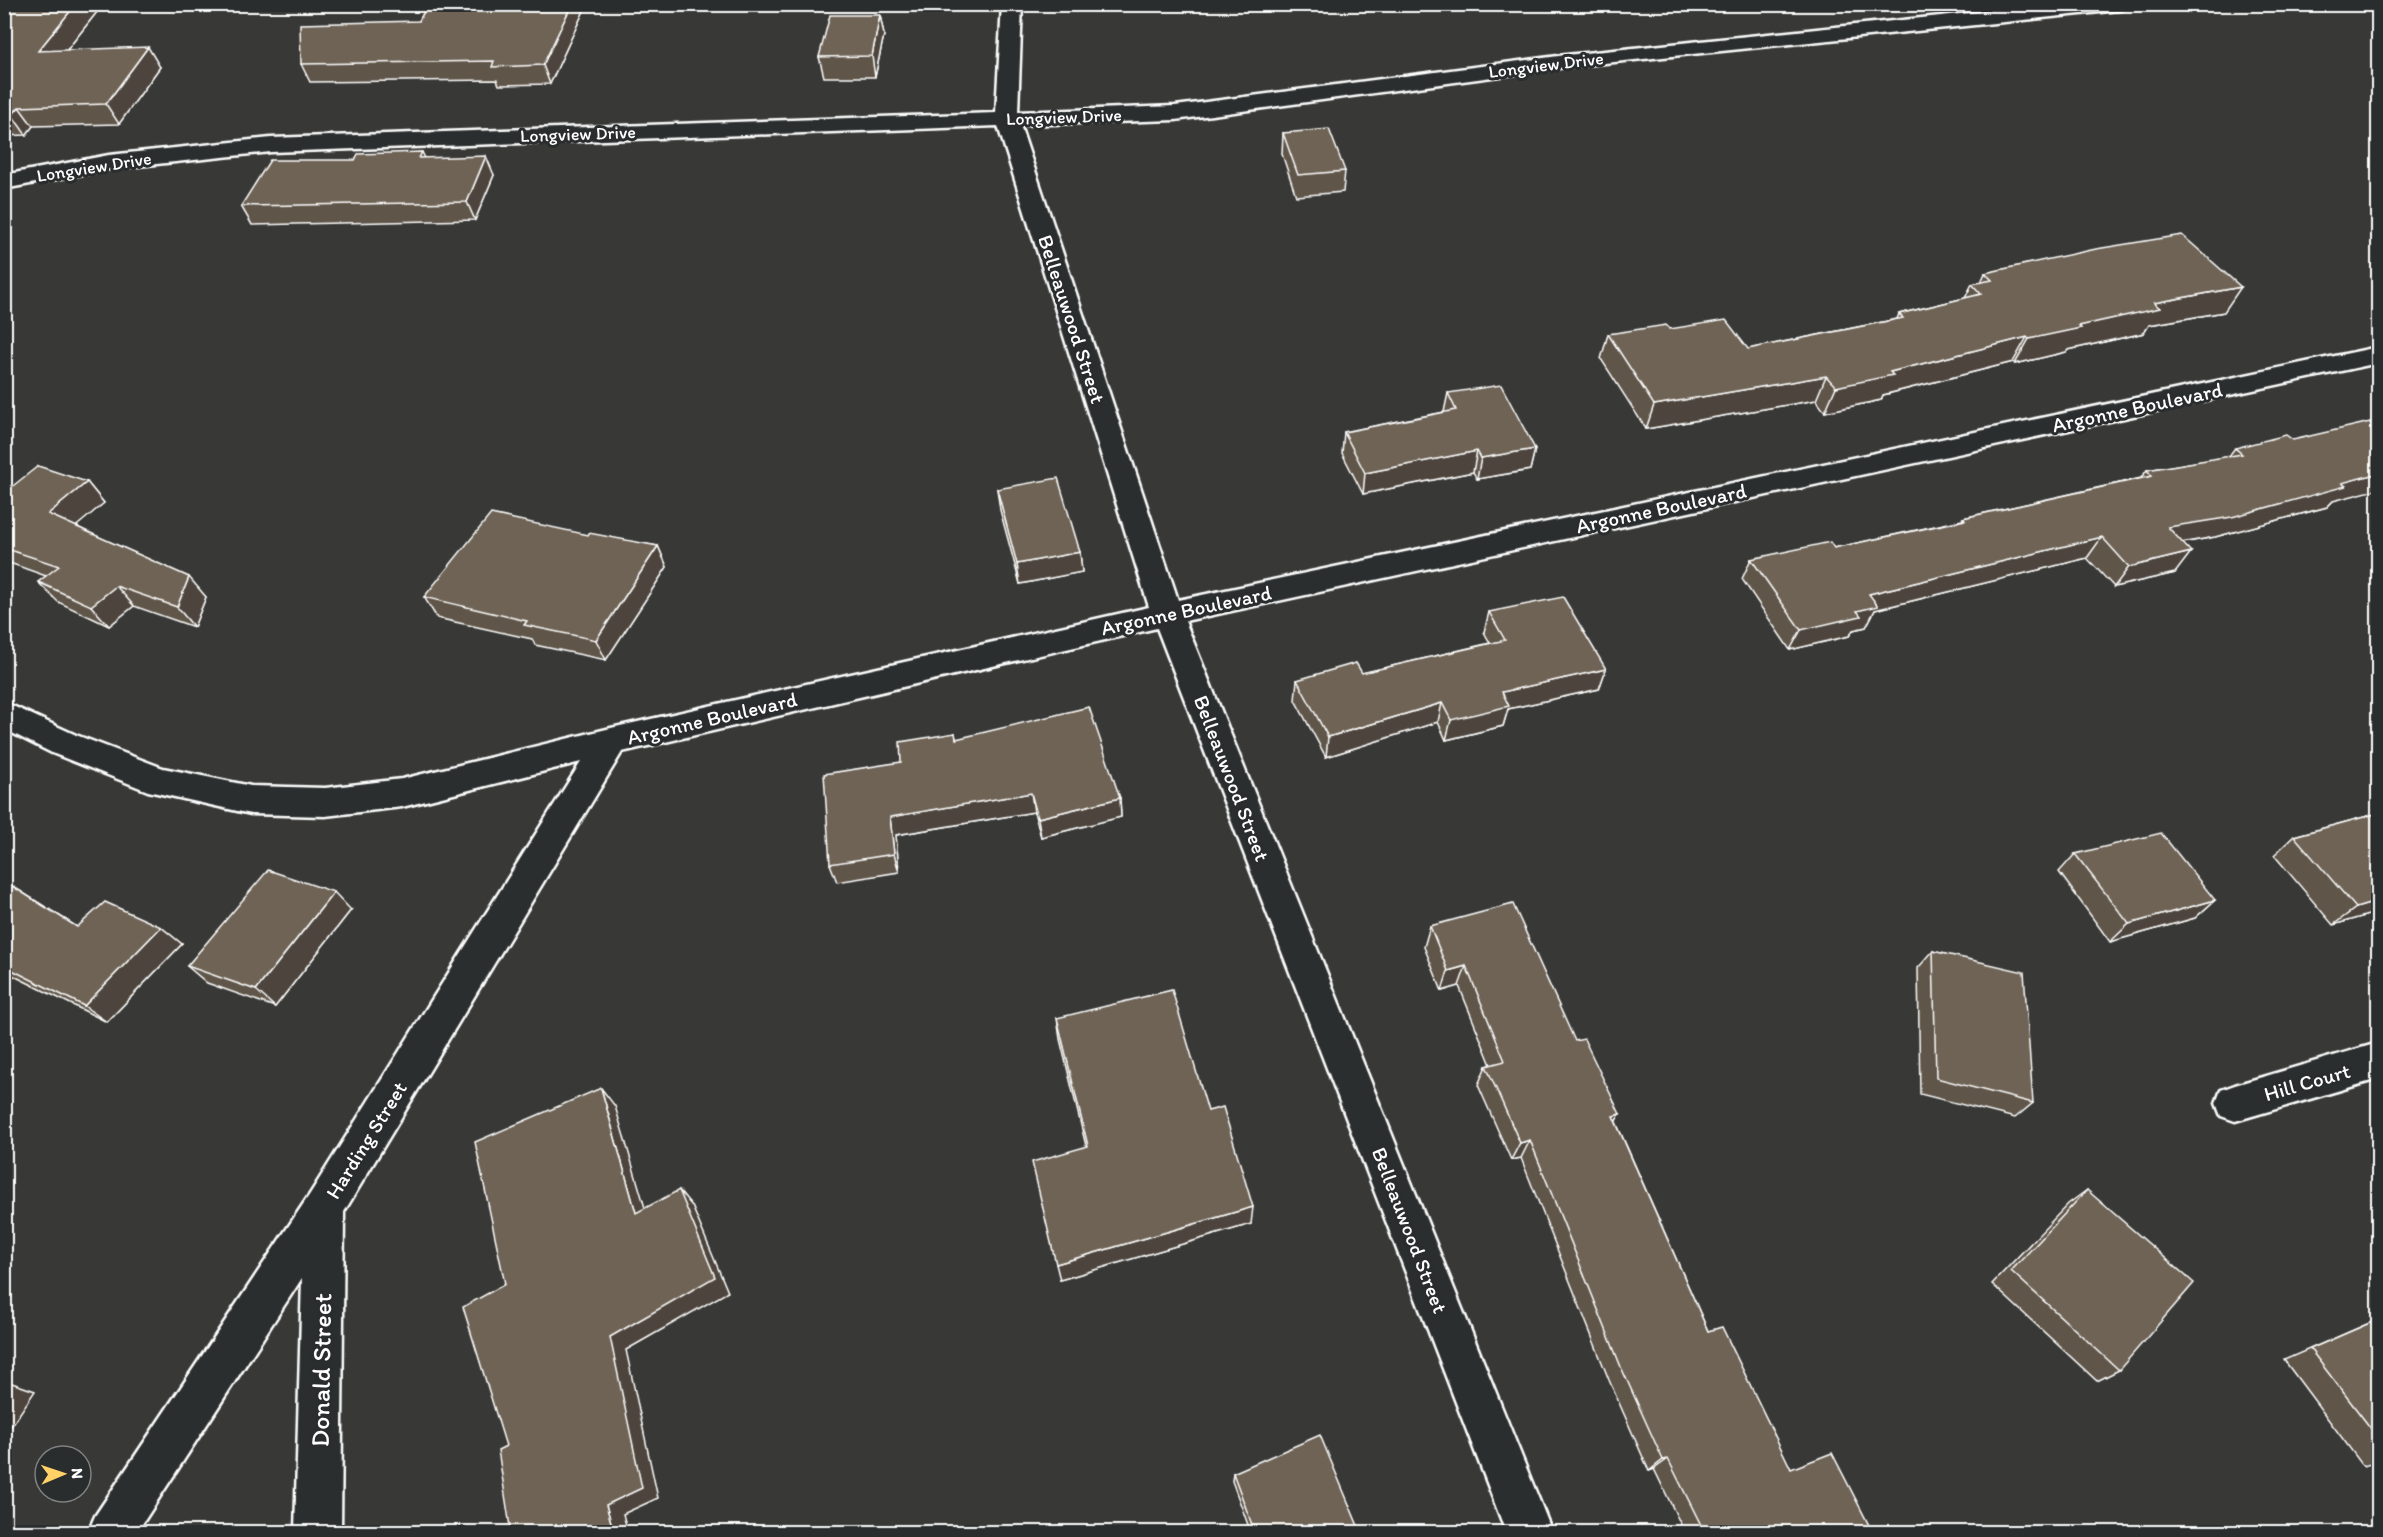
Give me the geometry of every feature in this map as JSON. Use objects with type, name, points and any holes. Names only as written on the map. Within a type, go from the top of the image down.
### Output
[{"type":"street","name":"Belleauwood Street","points":[[1012,4],[1007,119],[1167,614],[1529,1533]]},
{"type":"street","name":"Longview Drive","points":[[4,182],[110,162],[271,145],[1175,113],[1566,61],[2036,8],[2120,4]]},
{"type":"street","name":"Argonne Boulevard","points":[[4,714],[64,744],[160,781],[251,800],[325,802],[402,793],[611,741],[1167,614],[2379,355]]},
{"type":"street","name":"Harding Street","points":[[111,1533],[324,1208],[611,741]]},
{"type":"street","name":"Hill Court","points":[[2235,1103],[2379,1061]]},
{"type":"street","name":"Donald Street","points":[[318,1533],[324,1208]]},
{"type":"building","points":[[4,4],[76,4],[38,51],[148,47],[106,104],[19,107],[12,115],[4,115]]},
{"type":"building","points":[[428,4],[572,4],[543,65],[492,67],[494,61],[301,64],[300,24],[419,21]]},
{"type":"building","points":[[830,15],[880,15],[872,56],[819,57]]},
{"type":"building","points":[[1329,129],[1345,171],[1298,175],[1283,133]]},
{"type":"building","points":[[422,152],[419,158],[486,156],[467,202],[241,206],[270,160],[355,160],[358,154]]},
{"type":"building","points":[[2182,235],[2241,287],[2154,303],[2160,308],[2079,326],[2081,328],[2029,339],[2027,337],[1890,372],[1893,375],[1836,387],[1826,376],[1654,405],[1608,334],[1666,325],[1670,329],[1726,320],[1748,349],[1903,318],[1899,314],[1981,294],[1972,284],[1992,280],[1985,273],[2096,249]]},
{"type":"building","points":[[1501,385],[1535,449],[1481,458],[1477,451],[1365,473],[1344,432],[1456,410],[1448,393]]},
{"type":"building","points":[[2379,420],[2379,473],[2342,483],[2346,486],[2232,517],[2168,527],[2191,552],[2129,567],[2102,537],[1869,594],[1878,606],[1857,611],[1861,616],[1801,630],[1751,559],[1830,542],[1834,548],[1965,520],[1963,518],[2152,476],[2147,470],[2242,454],[2235,448],[2286,435],[2293,440]]},
{"type":"building","points":[[38,466],[87,482],[48,514],[189,577],[177,607],[116,586],[91,606],[38,582],[59,566],[4,548],[4,493]]},
{"type":"building","points":[[1058,478],[1080,552],[1017,564],[997,489]]},
{"type":"building","points":[[491,514],[588,535],[589,533],[658,546],[596,640],[524,625],[527,621],[424,597]]},
{"type":"building","points":[[1563,597],[1606,669],[1502,692],[1509,706],[1451,720],[1442,703],[1328,737],[1297,680],[1356,663],[1362,673],[1505,640],[1489,612]]},
{"type":"building","points":[[1089,707],[1120,798],[1038,818],[1031,793],[890,817],[894,854],[830,864],[824,774],[901,762],[900,742],[955,733],[956,739]]},
{"type":"building","points":[[2379,813],[2379,901],[2356,908],[2294,836]]},
{"type":"building","points":[[2161,833],[2215,900],[2129,924],[2075,854]]},
{"type":"building","points":[[268,870],[334,892],[256,990],[187,966]]},
{"type":"building","points":[[4,881],[77,927],[105,902],[161,927],[84,1006],[4,966]]},
{"type":"building","points":[[1513,904],[1575,1041],[1584,1039],[1620,1114],[1613,1116],[1708,1331],[1722,1327],[1791,1469],[1832,1453],[1873,1533],[1705,1533],[1668,1459],[1663,1460],[1621,1367],[1530,1140],[1520,1143],[1486,1066],[1505,1061],[1466,966],[1448,971],[1430,926]]},
{"type":"building","points":[[1933,951],[2024,972],[2033,1103],[1936,1078]]},
{"type":"building","points":[[1172,990],[1208,1111],[1223,1107],[1253,1207],[1056,1264],[1032,1162],[1088,1146],[1057,1018]]},
{"type":"building","points":[[601,1088],[636,1213],[679,1190],[715,1277],[610,1337],[642,1488],[606,1505],[614,1533],[511,1533],[498,1450],[506,1446],[463,1307],[505,1284],[475,1142]]},
{"type":"building","points":[[2087,1190],[2194,1283],[2119,1370],[2011,1271]]},
{"type":"building","points":[[2379,1319],[2379,1439],[2310,1349]]},
{"type":"building","points":[[1320,1435],[1361,1533],[1255,1533],[1233,1473]]}]
